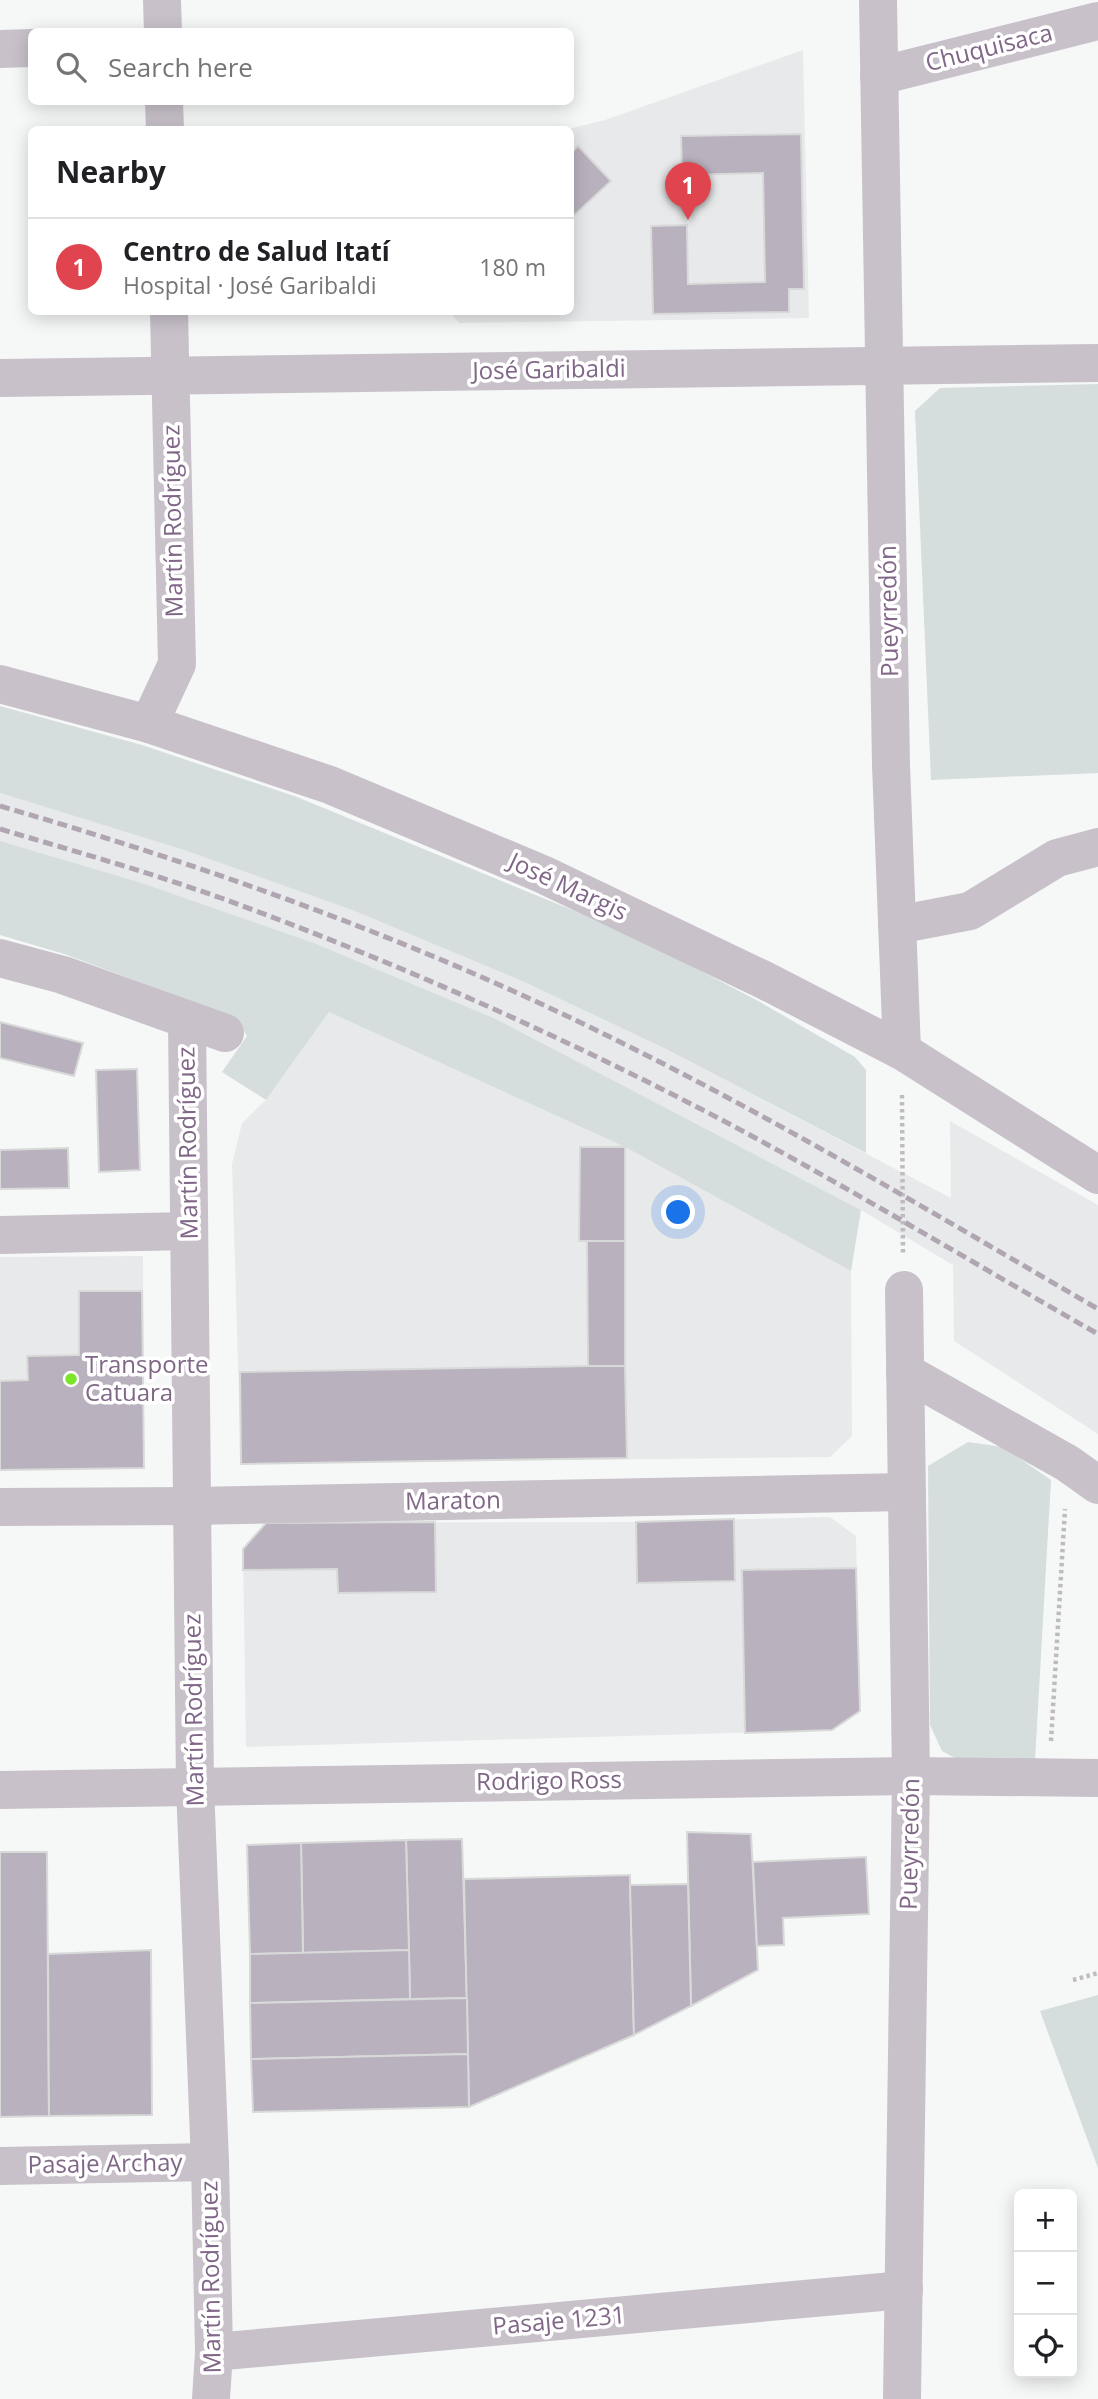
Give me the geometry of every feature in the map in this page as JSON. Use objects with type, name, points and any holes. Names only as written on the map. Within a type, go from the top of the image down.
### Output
[{"type":"street","points":[[162,0],[163,28]]},
{"type":"street","name":"Pueyrredón","points":[[878,0],[891,765],[902,1051]]},
{"type":"street","name":"Chuquisaca","points":[[879,76],[1098,21]]},
{"type":"street","points":[[0,49],[28,48]]},
{"type":"street","points":[[164,105],[165,126]]},
{"type":"street","name":"Martín Rodríguez","points":[[149,724],[177,664],[169,315]]},
{"type":"street","name":"José Garibaldi","points":[[0,378],[1098,363]]},
{"type":"street","name":"José Margis","points":[[0,684],[149,724],[330,785],[542,874],[762,979],[902,1051],[1098,1175]]},
{"type":"street","points":[[897,925],[970,911],[1057,858],[1098,847]]},
{"type":"street","points":[[0,958],[63,975],[225,1033]]},
{"type":"street","name":"Martín Rodríguez","points":[[187,1020],[195,1786],[214,2352],[211,2399]]},
{"type":"street","points":[[0,1235],[189,1231]]},
{"type":"street","name":"Pueyrredón","points":[[902,2399],[911,1776],[904,1290]]},
{"type":"street","points":[[905,1372],[1067,1463],[1098,1485]]},
{"type":"street","name":"Maraton","points":[[0,1507],[192,1506],[907,1492]]},
{"type":"street","name":"Rodrigo Ross","points":[[0,1790],[911,1776],[1098,1778]]},
{"type":"street","name":"Pasaje Archay","points":[[0,2166],[209,2162]]},
{"type":"street","name":"Pasaje 1231","points":[[214,2352],[904,2290]]},
{"type":"path","points":[[902,1051],[902,1221]]},
{"type":"path","points":[[1049,1777],[1067,1463]]},
{"type":"path","points":[[1073,1980],[1098,1973]]},
{"type":"shaded area","points":[[803,50],[809,318],[459,323],[452,315],[574,315],[574,128],[605,120]]},
{"type":"shaded area","points":[[1098,384],[1098,773],[931,780],[915,411],[940,388]]},
{"type":"shaded area","points":[[0,706],[142,745],[297,797],[577,912],[680,960],[855,1057],[866,1070],[866,1153],[666,1049],[522,981],[352,910],[187,851],[0,793]]},
{"type":"shaded area","points":[[0,793],[187,851],[352,910],[522,981],[666,1049],[951,1198],[950,1121],[1098,1205],[1098,1434],[954,1341],[953,1265],[861,1210],[496,1019],[314,943],[139,882],[0,841]]},
{"type":"shaded area","points":[[0,841],[139,882],[314,943],[496,1019],[861,1210],[851,1271],[625,1147],[329,1012],[266,1100],[222,1072],[247,1036],[236,1018],[64,954],[0,935]]},
{"type":"shaded area","points":[[329,1012],[625,1147],[851,1271],[852,1436],[830,1457],[241,1464],[232,1164],[242,1123],[266,1100]]},
{"type":"shaded area","name":"Transporte Catuara","points":[[143,1256],[144,1468],[0,1470],[0,1257]]},
{"type":"shaded area","points":[[968,1442],[1003,1447],[1051,1480],[1035,1760],[964,1763],[942,1751],[930,1725],[928,1466]]},
{"type":"shaded area","points":[[830,1517],[856,1536],[860,1711],[832,1730],[246,1747],[243,1549],[266,1523],[636,1522]]},
{"type":"shaded area","points":[[1098,1995],[1098,2168],[1040,2011]]},
{"type":"building","points":[[801,134],[804,289],[789,289],[789,312],[653,314],[651,226],[687,225],[688,284],[765,282],[763,173],[682,175],[681,136]]},
{"type":"building","points":[[578,146],[611,181],[574,215],[574,150]]},
{"type":"building","points":[[0,1022],[83,1043],[74,1076],[0,1058]]},
{"type":"building","points":[[137,1069],[140,1170],[99,1172],[96,1070]]},
{"type":"building","points":[[580,1147],[625,1147],[625,1241],[579,1241]]},
{"type":"building","points":[[68,1148],[69,1188],[0,1189],[0,1150]]},
{"type":"building","points":[[587,1241],[625,1241],[625,1366],[588,1366]]},
{"type":"building","name":"Transporte Catuara","points":[[79,1291],[142,1291],[144,1468],[0,1470],[0,1381],[28,1380],[27,1356],[79,1355]]},
{"type":"building","points":[[625,1366],[627,1458],[241,1464],[240,1372]]},
{"type":"building","points":[[734,1519],[735,1581],[637,1583],[636,1522]]},
{"type":"building","points":[[435,1522],[436,1592],[338,1593],[337,1569],[243,1570],[243,1549],[266,1523]]},
{"type":"building","points":[[856,1568],[860,1711],[832,1730],[745,1733],[742,1570]]},
{"type":"building","points":[[687,1832],[751,1834],[758,1970],[691,2006]]},
{"type":"building","points":[[462,1839],[467,1998],[410,1999],[406,1840]]},
{"type":"building","points":[[406,1840],[409,1950],[303,1953],[301,1843]]},
{"type":"building","points":[[301,1843],[303,1953],[250,1954],[247,1845]]},
{"type":"building","points":[[0,1852],[47,1852],[49,2116],[0,2117]]},
{"type":"building","points":[[866,1857],[869,1914],[783,1918],[784,1945],[757,1946],[753,1862]]},
{"type":"building","points":[[630,1875],[634,2035],[469,2107],[464,1879]]},
{"type":"building","points":[[688,1884],[691,2006],[634,2035],[630,1885]]},
{"type":"building","points":[[151,1950],[152,2115],[49,2116],[48,1954]]},
{"type":"building","points":[[409,1950],[410,1999],[250,2003],[250,1954]]},
{"type":"building","points":[[467,1998],[468,2054],[251,2059],[250,2003]]},
{"type":"building","points":[[468,2054],[469,2107],[253,2112],[251,2059]]},
{"type":"railway","points":[[0,806],[157,854],[312,909],[389,938],[540,1003],[676,1070],[798,1136],[1098,1309]]},
{"type":"railway","points":[[0,829],[221,898],[412,973],[538,1029],[662,1089],[770,1146],[1098,1334]]},
{"type":"place","name":"Centro de Salud Itatí","points":[[688,220]]},
{"type":"place","name":"Transporte Catuara","points":[[71,1379]]}]
